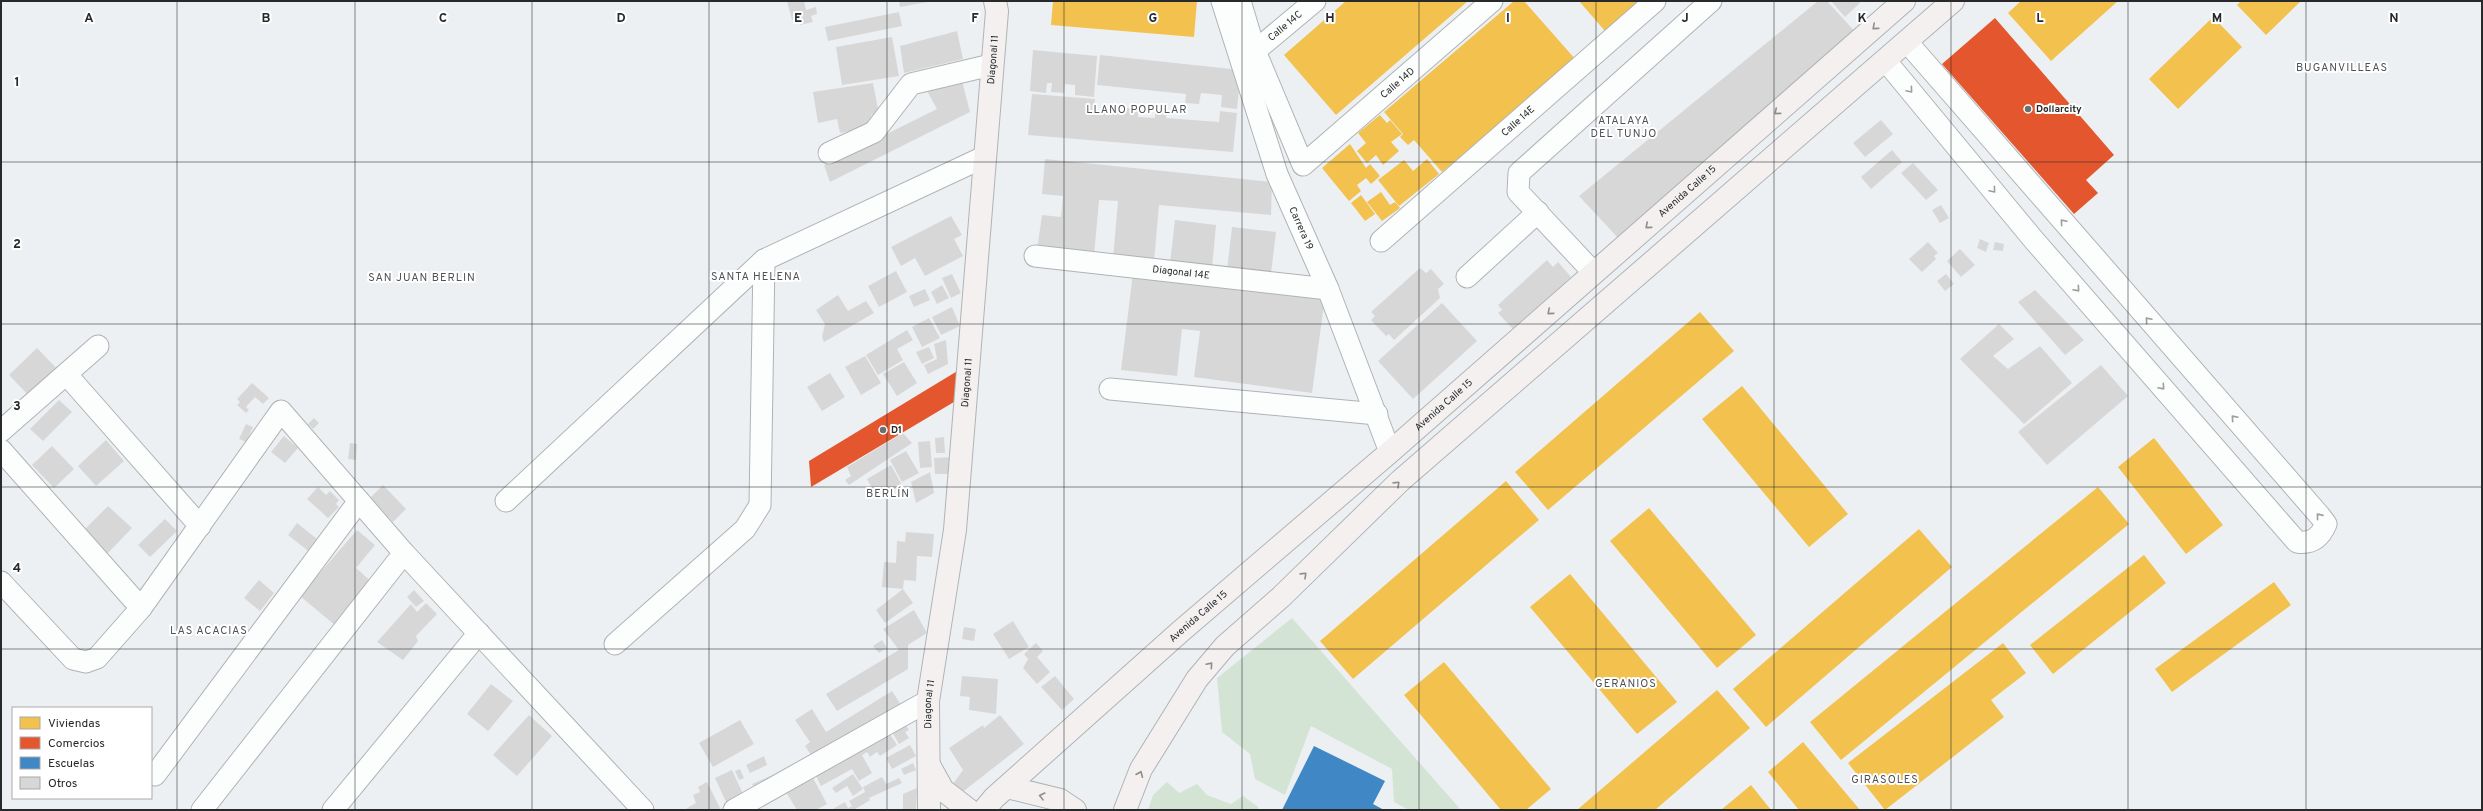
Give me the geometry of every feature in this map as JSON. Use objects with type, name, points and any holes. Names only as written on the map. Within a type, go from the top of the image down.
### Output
[{"type":"main road","name":"Diagonal 11","points":[[929,810],[928,701],[955,530],[970,358],[991,65],[997,11],[996,1]]},
{"type":"main road","name":"Avenida Calle 15","points":[[984,810],[1007,787],[1181,631],[1390,452],[1904,1]]},
{"type":"main road","points":[[1126,810],[1141,769],[1197,679],[1225,646],[1281,597],[1400,481],[1953,1]]},
{"type":"main road","name":"Diagonal 11","points":[[928,764],[943,790],[969,810]]},
{"type":"main road","points":[[1007,787],[1060,800],[1075,810]]},
{"type":"street","name":"Carrera 19","points":[[1222,1],[1277,174],[1328,289],[1390,452]]},
{"type":"street","points":[[1240,1],[1255,51]]},
{"type":"street","name":"Calle 14C","points":[[1255,51],[1315,1]]},
{"type":"street","name":"Calle 14D","points":[[1255,51],[1303,165],[1492,1]]},
{"type":"street","name":"Calle 14E","points":[[1381,241],[1655,1]]},
{"type":"street","points":[[1594,273],[1518,192],[1519,173],[1711,1]]},
{"type":"street","points":[[1885,60],[2033,239],[2297,542],[2307,543],[2322,535],[2326,524],[2320,516],[1907,42]]},
{"type":"street","points":[[829,153],[874,132],[911,84],[991,65]]},
{"type":"street","points":[[506,501],[764,260],[984,157]]},
{"type":"street","points":[[1467,277],[1538,212]]},
{"type":"street","name":"Diagonal 14E","points":[[1034,256],[1328,289]]},
{"type":"street","points":[[614,644],[745,529],[760,505],[764,260]]},
{"type":"street","points":[[1,432],[98,346]]},
{"type":"street","points":[[67,375],[200,526]]},
{"type":"street","points":[[1110,389],[1376,414]]},
{"type":"street","points":[[1,582],[73,659],[86,662],[97,658],[141,608],[281,411],[404,553],[643,810]]},
{"type":"street","points":[[1,450],[141,608]]},
{"type":"street","points":[[155,775],[359,500]]},
{"type":"street","points":[[202,810],[404,553]]},
{"type":"street","points":[[333,810],[479,633]]},
{"type":"street","points":[[734,810],[928,701]]},
{"type":"green space","points":[[1292,618],[1461,810],[1409,810],[1394,802],[1392,769],[1311,726],[1285,795],[1255,779],[1250,754],[1222,732],[1217,678]]},
{"type":"green space","points":[[1167,782],[1179,793],[1197,784],[1207,795],[1231,804],[1243,796],[1258,807],[1258,810],[1148,810],[1153,795]]},
{"type":"building: Viviendas","points":[[1053,1],[1197,1],[1194,37],[1051,25]]},
{"type":"building: Viviendas","points":[[1346,1],[1468,1],[1336,115],[1284,55]]},
{"type":"building: Viviendas","points":[[1514,1],[1524,1],[1576,60],[1442,172],[1414,140],[1408,145],[1400,137],[1403,134],[1384,112]]},
{"type":"building: Viviendas","points":[[1579,1],[1639,1],[1605,31]]},
{"type":"building: Viviendas","points":[[2021,1],[2118,1],[2051,61],[2008,13]]},
{"type":"building: Viviendas","points":[[2241,1],[2301,1],[2266,35],[2237,5]]},
{"type":"building: Viviendas","points":[[2213,17],[2242,47],[2178,109],[2149,79]]},
{"type":"building: Viviendas","points":[[1380,115],[1387,123],[1390,120],[1402,134],[1391,142],[1399,151],[1383,165],[1376,155],[1367,163],[1357,151],[1366,143],[1358,133]]},
{"type":"building: Viviendas","points":[[1350,144],[1366,168],[1370,164],[1380,176],[1371,184],[1366,178],[1357,185],[1361,191],[1349,201],[1322,168]]},
{"type":"building: Viviendas","points":[[1427,159],[1439,174],[1399,206],[1378,180],[1404,160],[1413,171]]},
{"type":"building: Viviendas","points":[[1381,192],[1390,205],[1395,202],[1400,208],[1382,221],[1367,202]]},
{"type":"building: Viviendas","points":[[1361,195],[1375,214],[1365,221],[1351,203]]},
{"type":"building: Viviendas","points":[[1700,312],[1734,351],[1548,510],[1515,472]]},
{"type":"building: Viviendas","points":[[1742,386],[1848,514],[1809,547],[1702,419]]},
{"type":"building: Viviendas","points":[[2154,438],[2223,525],[2186,554],[2118,467]]},
{"type":"building: Viviendas","points":[[1506,481],[1539,520],[1353,679],[1320,641]]},
{"type":"building: Viviendas","points":[[2098,487],[2129,524],[1841,760],[1810,722]]},
{"type":"building: Viviendas","points":[[1649,508],[1756,635],[1717,668],[1610,541]]},
{"type":"building: Viviendas","points":[[1919,529],[1952,567],[1766,727],[1733,689]]},
{"type":"building: Viviendas","points":[[2144,555],[2166,583],[2053,674],[2030,645]]},
{"type":"building: Viviendas","points":[[1570,574],[1677,702],[1637,734],[1530,607]]},
{"type":"building: Viviendas","points":[[2274,582],[2291,605],[2172,692],[2155,669]]},
{"type":"building: Viviendas","points":[[2003,643],[2026,673],[1991,700],[2004,717],[1885,810],[1848,763]]},
{"type":"building: Viviendas","points":[[1444,662],[1551,789],[1526,810],[1501,810],[1404,695]]},
{"type":"building: Viviendas","points":[[1717,690],[1750,728],[1655,810],[1577,810]]},
{"type":"building: Viviendas","points":[[1803,742],[1860,810],[1799,810],[1768,772]]},
{"type":"building: Viviendas","points":[[1751,785],[1771,810],[1721,810]]},
{"type":"building: Comercios","name":"Dollarcity","points":[[1995,18],[2114,155],[2086,180],[2098,193],[2074,214],[1942,64]]},
{"type":"building: Comercios","name":"D1","points":[[959,370],[959,399],[811,487],[809,461]]},
{"type":"building: Escuelas","points":[[1314,746],[1385,781],[1373,804],[1384,810],[1282,810]]},
{"type":"building: Otros","points":[[787,1],[804,1],[806,10],[816,7],[817,14],[811,16],[813,22],[800,25],[798,18],[792,20]]},
{"type":"building: Otros","points":[[899,1],[928,1],[928,2],[900,7]]},
{"type":"building: Otros","points":[[1818,1],[1827,1],[1859,36],[1619,239],[1579,196]]},
{"type":"building: Otros","points":[[1831,1],[1858,1],[1860,3],[1845,17]]},
{"type":"building: Otros","points":[[899,12],[902,26],[828,41],[825,27]]},
{"type":"building: Otros","points":[[957,31],[963,59],[904,73],[900,46]]},
{"type":"building: Otros","points":[[892,37],[899,76],[842,85],[836,47]]},
{"type":"building: Otros","points":[[1033,50],[1097,56],[1094,97],[1075,95],[1075,85],[1065,84],[1064,93],[1051,92],[1052,83],[1047,83],[1046,93],[1030,91]]},
{"type":"building: Otros","points":[[1100,55],[1241,70],[1237,109],[1221,107],[1222,95],[1201,93],[1199,104],[1185,103],[1186,94],[1097,85]]},
{"type":"building: Otros","points":[[962,81],[970,112],[830,182],[824,165],[937,109],[927,91]]},
{"type":"building: Otros","points":[[873,83],[879,114],[871,115],[873,127],[840,133],[837,119],[818,123],[813,92]]},
{"type":"building: Otros","points":[[1032,94],[1095,99],[1094,112],[1105,113],[1106,106],[1119,107],[1118,114],[1125,114],[1125,108],[1138,109],[1138,117],[1155,118],[1155,109],[1167,110],[1166,118],[1219,122],[1220,111],[1237,113],[1233,152],[1028,135]]},
{"type":"building: Otros","points":[[1881,120],[1893,134],[1865,157],[1853,143]]},
{"type":"building: Otros","points":[[1892,150],[1902,162],[1871,189],[1861,177]]},
{"type":"building: Otros","points":[[1045,159],[1272,182],[1271,215],[1159,205],[1154,262],[1113,259],[1118,201],[1099,200],[1094,256],[1037,250],[1042,215],[1061,217],[1063,196],[1042,194]]},
{"type":"building: Otros","points":[[1913,163],[1938,190],[1926,200],[1901,173]]},
{"type":"building: Otros","points":[[1941,205],[1949,218],[1940,223],[1932,210]]},
{"type":"building: Otros","points":[[951,216],[962,235],[954,239],[963,256],[925,276],[915,258],[901,266],[891,247]]},
{"type":"building: Otros","points":[[1175,220],[1216,225],[1212,268],[1170,263]]},
{"type":"building: Otros","points":[[1232,227],[1276,232],[1271,274],[1227,270]]},
{"type":"building: Otros","points":[[1980,239],[1989,243],[1986,252],[1977,248]]},
{"type":"building: Otros","points":[[1928,242],[1938,253],[1934,256],[1936,259],[1922,272],[1909,259]]},
{"type":"building: Otros","points":[[1995,242],[2004,244],[2003,251],[1993,250]]},
{"type":"building: Otros","points":[[1960,249],[1975,265],[1961,277],[1947,261]]},
{"type":"building: Otros","points":[[1547,260],[1553,267],[1558,262],[1571,277],[1565,282],[1567,291],[1521,332],[1516,327],[1513,329],[1498,313],[1502,310],[1498,305]]},
{"type":"building: Otros","points":[[1420,268],[1426,273],[1431,269],[1444,284],[1438,289],[1440,298],[1394,340],[1389,334],[1386,336],[1371,320],[1375,316],[1371,312]]},
{"type":"building: Otros","points":[[896,271],[907,292],[879,307],[868,286]]},
{"type":"building: Otros","points":[[1133,273],[1325,297],[1312,393],[1194,377],[1200,331],[1182,329],[1177,376],[1121,370]]},
{"type":"building: Otros","points":[[952,274],[961,293],[951,298],[942,278]]},
{"type":"building: Otros","points":[[1946,274],[1954,284],[1945,291],[1937,281]]},
{"type":"building: Otros","points":[[942,285],[949,298],[937,304],[931,292]]},
{"type":"building: Otros","points":[[925,289],[930,300],[914,307],[909,296]]},
{"type":"building: Otros","points":[[2035,290],[2084,340],[2065,355],[2018,302]]},
{"type":"building: Otros","points":[[838,295],[848,311],[866,301],[874,313],[824,342],[822,337],[825,324],[816,310]]},
{"type":"building: Otros","points":[[1442,303],[1477,341],[1413,399],[1378,361]]},
{"type":"building: Otros","points":[[952,307],[960,326],[941,335],[932,317]]},
{"type":"building: Otros","points":[[929,318],[940,338],[922,347],[912,327]]},
{"type":"building: Otros","points":[[1999,324],[2014,339],[1993,356],[2008,369],[2040,346],[2072,383],[2024,424],[1960,359]]},
{"type":"building: Otros","points":[[907,330],[913,340],[897,349],[903,360],[878,375],[866,355]]},
{"type":"building: Otros","points":[[946,340],[948,364],[928,374],[924,365],[937,359],[934,344]]},
{"type":"building: Otros","points":[[929,347],[934,358],[922,364],[916,352]]},
{"type":"building: Otros","points":[[37,348],[62,374],[34,401],[9,375]]},
{"type":"building: Otros","points":[[865,356],[881,383],[861,395],[845,367]]},
{"type":"building: Otros","points":[[904,362],[917,383],[897,396],[883,374]]},
{"type":"building: Otros","points":[[2101,365],[2128,396],[2047,465],[2018,432]]},
{"type":"building: Otros","points":[[830,373],[845,397],[822,411],[807,387]]},
{"type":"building: Otros","points":[[252,383],[269,398],[263,404],[255,397],[246,407],[249,410],[246,413],[237,405],[240,402],[237,399]]},
{"type":"building: Otros","points":[[59,400],[72,412],[43,441],[30,429]]},
{"type":"building: Otros","points":[[314,418],[319,423],[313,429],[308,424]]},
{"type":"building: Otros","points":[[246,424],[253,427],[246,442],[239,439]]},
{"type":"building: Otros","points":[[903,433],[912,443],[849,485],[845,480],[851,476],[847,467]]},
{"type":"building: Otros","points":[[284,436],[298,448],[285,463],[271,452]]},
{"type":"building: Otros","points":[[944,437],[945,453],[936,453],[935,438]]},
{"type":"building: Otros","points":[[106,440],[124,461],[96,486],[78,466]]},
{"type":"building: Otros","points":[[930,441],[932,467],[920,468],[918,442]]},
{"type":"building: Otros","points":[[350,443],[357,444],[356,460],[348,459]]},
{"type":"building: Otros","points":[[52,446],[74,469],[54,488],[32,465]]},
{"type":"building: Otros","points":[[906,451],[919,473],[902,482],[890,460]]},
{"type":"building: Otros","points":[[953,457],[953,474],[935,474],[934,458]]},
{"type":"building: Otros","points":[[891,465],[902,485],[878,499],[867,479]]},
{"type":"building: Otros","points":[[930,472],[934,493],[916,503],[911,482]]},
{"type":"building: Otros","points":[[383,485],[406,509],[393,522],[370,498]]},
{"type":"building: Otros","points":[[318,487],[326,495],[330,491],[339,500],[336,504],[339,507],[328,518],[307,499]]},
{"type":"building: Otros","points":[[108,506],[132,528],[105,556],[82,532]]},
{"type":"building: Otros","points":[[165,519],[177,531],[150,557],[138,545]]},
{"type":"building: Otros","points":[[297,523],[322,543],[312,554],[288,535]]},
{"type":"building: Otros","points":[[357,530],[375,545],[356,568],[373,583],[336,626],[300,596]]},
{"type":"building: Otros","points":[[906,532],[934,534],[932,557],[917,556],[916,581],[904,580],[903,589],[882,587],[884,562],[896,563],[897,541],[905,542]]},
{"type":"building: Otros","points":[[259,580],[274,593],[260,611],[244,598]]},
{"type":"building: Otros","points":[[903,589],[913,603],[885,623],[876,610]]},
{"type":"building: Otros","points":[[414,590],[424,601],[416,607],[407,597]]},
{"type":"building: Otros","points":[[426,603],[437,614],[416,636],[418,641],[403,660],[377,642],[411,604],[417,612]]},
{"type":"building: Otros","points":[[914,610],[927,633],[908,645],[908,669],[837,711],[826,694],[899,650],[883,629]]},
{"type":"building: Otros","points":[[1013,621],[1029,647],[1009,659],[993,634]]},
{"type":"building: Otros","points":[[964,627],[976,629],[974,641],[962,639]]},
{"type":"building: Otros","points":[[882,640],[887,648],[879,653],[873,646]]},
{"type":"building: Otros","points":[[1036,643],[1043,651],[1037,657],[1050,672],[1037,684],[1023,668],[1028,659],[1024,654]]},
{"type":"building: Otros","points":[[962,676],[998,679],[996,714],[969,710],[970,697],[960,696]]},
{"type":"building: Otros","points":[[1055,676],[1074,699],[1062,710],[1041,687]]},
{"type":"building: Otros","points":[[491,684],[513,701],[488,731],[467,714]]},
{"type":"building: Otros","points":[[892,691],[901,705],[814,759],[805,746],[810,742],[795,720],[812,709],[826,732]]},
{"type":"building: Otros","points":[[529,715],[552,736],[517,776],[493,755]]},
{"type":"building: Otros","points":[[1000,715],[1024,744],[960,794],[950,788],[963,770],[949,748],[983,725],[984,728]]},
{"type":"building: Otros","points":[[740,720],[754,744],[713,767],[699,743]]},
{"type":"building: Otros","points":[[904,722],[909,730],[905,732],[909,738],[899,744],[891,730]]},
{"type":"building: Otros","points":[[888,731],[897,745],[880,756],[877,752],[870,757],[867,752],[862,755],[872,773],[859,781],[852,769],[821,786],[815,774]]},
{"type":"building: Otros","points":[[910,745],[916,756],[892,769],[886,758]]},
{"type":"building: Otros","points":[[764,756],[767,765],[750,773],[746,765]]},
{"type":"building: Otros","points":[[913,763],[916,770],[904,775],[901,769]]},
{"type":"building: Otros","points":[[740,769],[744,778],[739,780],[735,771]]},
{"type":"building: Otros","points":[[732,770],[744,796],[727,804],[715,778]]},
{"type":"building: Otros","points":[[780,772],[783,779],[756,791],[752,784]]},
{"type":"building: Otros","points":[[811,774],[827,804],[816,810],[797,810],[786,792]]},
{"type":"building: Otros","points":[[853,774],[863,789],[853,796],[847,786],[836,793],[832,788]]},
{"type":"building: Otros","points":[[882,777],[886,784],[899,778],[902,783],[869,798],[870,800],[854,810],[831,810],[845,802],[848,808],[852,806],[849,801],[865,792],[863,787]]},
{"type":"building: Otros","points":[[707,782],[721,810],[684,810],[696,803],[693,795],[700,792],[698,787]]},
{"type":"building: Otros","points":[[917,788],[916,810],[903,810],[903,794]]},
{"type":"place","name":"Dollarcity","points":[[2028,109]]},
{"type":"place","name":"D1","points":[[883,430]]},
{"type":"district","name":"BUGANVILLEAS","points":[[2342,68]]},
{"type":"district","name":"LLANO POPULAR","points":[[1137,110]]},
{"type":"district","name":"ATALAYA DEL TUNJO","points":[[1624,127]]},
{"type":"district","name":"SANTA HELENA","points":[[756,277]]},
{"type":"district","name":"SAN JUAN BERLIN","points":[[422,278]]},
{"type":"district","name":"BERLÍN","points":[[888,494]]},
{"type":"district","name":"LAS ACACIAS","points":[[209,631]]},
{"type":"district","name":"GERANIOS","points":[[1626,684]]},
{"type":"district","name":"GIRASOLES","points":[[1885,780]]}]
